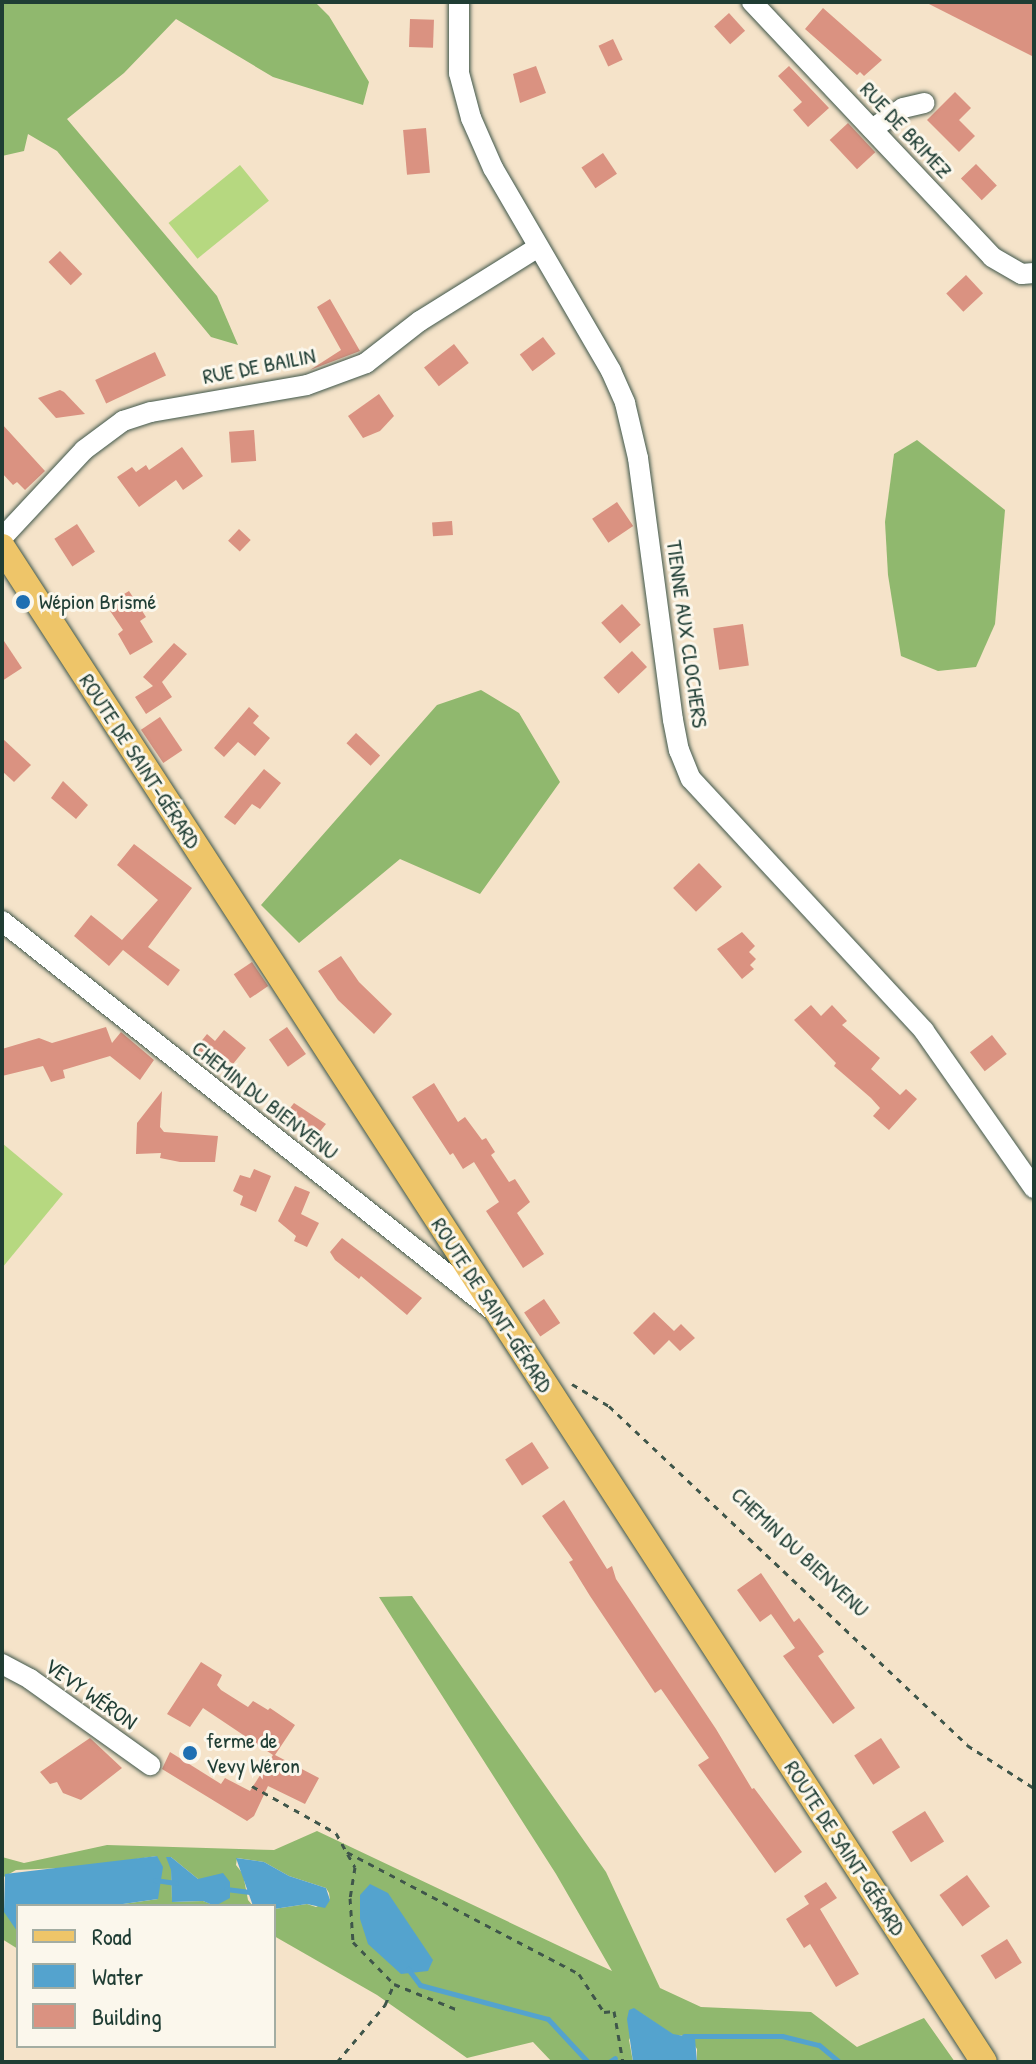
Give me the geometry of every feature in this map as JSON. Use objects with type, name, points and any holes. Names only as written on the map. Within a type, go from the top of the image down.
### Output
[{"type":"main road","name":"ROUTE DE SAINT-GÉRARD","points":[[2,547],[984,2062]]},
{"type":"street","name":"TIENNE AUX CLOCHERS","points":[[459,2],[459,73],[471,118],[493,168],[611,371],[625,403],[638,458],[673,720],[679,750],[691,779],[924,1031],[1034,1188]]},
{"type":"street","name":"RUE DE BRIMEZ","points":[[752,2],[992,257],[1022,274],[1034,273]]},
{"type":"street","points":[[872,129],[903,108],[924,103]]},
{"type":"street","name":"RUE DE BAILIN","points":[[2,538],[84,450],[123,421],[151,412],[307,385],[366,363],[420,321],[537,248]]},
{"type":"street","name":"CHEMIN DU BIENVENU","points":[[2,921],[499,1315]]},
{"type":"street","name":"VEVY WÉRON","points":[[2,1664],[30,1679],[150,1765]]},
{"type":"path","name":"CHEMIN DU BIENVENU","points":[[568,1382],[609,1406],[967,1745],[1034,1788]]},
{"type":"path","points":[[252,1786],[336,1833],[355,1867],[350,1898],[353,1942],[394,1984],[458,2010]]},
{"type":"path","points":[[347,1852],[579,1974],[604,2012],[614,2011],[623,2062]]},
{"type":"path","points":[[337,2062],[385,2005],[394,1984]]},
{"type":"green space","points":[[2,2],[315,2],[329,16],[369,82],[363,105],[273,77],[176,19],[124,73],[67,119],[217,296],[238,345],[211,337],[57,151],[28,134],[24,151],[2,156]]},
{"type":"green space","points":[[240,165],[269,201],[197,259],[169,223]]},
{"type":"green space","points":[[917,440],[1005,510],[995,624],[976,667],[938,671],[901,656],[888,575],[885,522],[894,454]]},
{"type":"green space","points":[[481,690],[519,713],[560,782],[480,894],[400,859],[299,943],[261,905],[437,705]]},
{"type":"green space","points":[[2,1143],[63,1194],[2,1268]]},
{"type":"green space","points":[[412,1596],[606,1872],[660,1988],[701,2007],[811,2012],[857,2047],[924,2018],[955,2062],[697,2062],[697,2049],[688,2036],[673,2035],[642,2014],[629,2040],[633,2062],[552,2062],[533,2042],[467,2058],[377,1995],[276,1937],[276,1909],[307,1904],[316,1907],[330,1900],[326,1888],[289,1876],[264,1862],[237,1858],[236,1865],[243,1874],[251,1904],[215,1904],[198,1879],[171,1857],[172,1902],[203,1901],[211,1904],[123,1904],[158,1899],[157,1856],[82,1867],[16,1870],[2,1878],[2,1857],[24,1863],[107,1845],[274,1850],[317,1831],[612,1971],[556,1874],[379,1597]]},
{"type":"green space","points":[[2,1904],[16,1928],[16,1948],[2,1939]]},
{"type":"water","points":[[157,1856],[163,1867],[158,1899],[123,1904],[16,1904],[16,1930],[4,1912],[5,1874]]},
{"type":"water","points":[[166,1857],[171,1857],[198,1879],[223,1873],[230,1882],[230,1898],[219,1904],[172,1902],[171,1870]]},
{"type":"water","points":[[236,1858],[264,1862],[289,1876],[326,1888],[330,1900],[325,1908],[307,1904],[276,1909],[276,1904],[252,1904]]},
{"type":"water","points":[[370,1884],[388,1893],[433,1960],[428,1971],[401,1974],[368,1944],[360,1919],[360,1895]]},
{"type":"water","points":[[634,2008],[673,2034],[695,2038],[697,2062],[633,2062],[627,2019],[629,2010]]},
{"type":"building","points":[[925,2],[1034,2],[1034,57]]},
{"type":"building","points":[[823,8],[882,60],[864,76],[860,72],[857,75],[805,29]]},
{"type":"building","points":[[729,13],[745,31],[730,44],[714,26]]},
{"type":"building","points":[[410,19],[434,20],[433,48],[409,47]]},
{"type":"building","points":[[613,39],[623,60],[608,67],[598,46]]},
{"type":"building","points":[[536,66],[546,93],[520,103],[513,74]]},
{"type":"building","points":[[789,66],[829,108],[808,127],[793,110],[802,102],[778,76]]},
{"type":"building","points":[[955,92],[971,108],[959,120],[975,136],[959,152],[927,120]]},
{"type":"building","points":[[848,123],[875,152],[857,169],[830,140]]},
{"type":"building","points":[[426,128],[430,173],[407,175],[403,130]]},
{"type":"building","points":[[603,153],[617,174],[595,188],[581,168]]},
{"type":"building","points":[[976,164],[997,186],[982,200],[961,179]]},
{"type":"building","points":[[60,251],[82,274],[71,285],[48,262]]},
{"type":"building","points":[[966,275],[983,293],[963,312],[946,293]]},
{"type":"building","points":[[330,299],[360,351],[310,370],[341,350],[317,307]]},
{"type":"building","points":[[543,337],[556,354],[532,371],[520,354]]},
{"type":"building","points":[[454,344],[469,363],[439,386],[424,367]]},
{"type":"building","points":[[155,352],[166,376],[106,403],[95,380]]},
{"type":"building","points":[[60,390],[85,414],[56,418],[38,398]]},
{"type":"building","points":[[379,394],[394,416],[380,431],[363,438],[348,416]]},
{"type":"building","points":[[2,424],[45,471],[25,490],[17,482],[13,485],[2,473]]},
{"type":"building","points":[[254,430],[256,461],[231,463],[229,432]]},
{"type":"building","points":[[182,447],[203,476],[183,490],[176,480],[139,507],[117,477],[132,467],[136,472],[146,465],[149,470]]},
{"type":"building","points":[[617,502],[633,526],[608,543],[592,519]]},
{"type":"building","points":[[452,521],[453,535],[433,536],[432,522]]},
{"type":"building","points":[[77,524],[95,552],[72,566],[54,539]]},
{"type":"building","points":[[239,529],[251,540],[240,552],[228,541]]},
{"type":"building","points":[[129,591],[146,617],[140,621],[153,642],[130,655],[118,634],[123,630],[106,605]]},
{"type":"building","points":[[622,604],[641,625],[620,644],[601,623]]},
{"type":"building","points":[[743,624],[749,666],[719,670],[713,628]]},
{"type":"building","points":[[2,638],[22,668],[2,681]]},
{"type":"building","points":[[174,643],[187,654],[162,682],[172,697],[146,714],[135,697],[153,686],[143,677]]},
{"type":"building","points":[[632,651],[647,667],[618,694],[603,678]]},
{"type":"building","points":[[249,707],[259,716],[253,723],[270,738],[255,756],[238,742],[224,757],[214,748]]},
{"type":"building","points":[[160,717],[182,750],[163,763],[141,730]]},
{"type":"building","points":[[356,733],[380,756],[371,766],[346,743]]},
{"type":"building","points":[[2,738],[31,765],[14,782],[2,771]]},
{"type":"building","points":[[264,769],[281,783],[260,809],[252,804],[235,825],[224,817]]},
{"type":"building","points":[[63,781],[88,805],[76,819],[51,798]]},
{"type":"building","points":[[134,844],[192,888],[148,947],[180,970],[168,986],[123,950],[109,966],[74,936],[91,915],[122,940],[158,900],[117,865]]},
{"type":"building","points":[[699,863],[722,887],[696,912],[673,888]]},
{"type":"building","points":[[742,932],[755,946],[749,952],[756,959],[750,965],[754,969],[742,979],[717,949]]},
{"type":"building","points":[[341,956],[359,982],[392,1014],[374,1034],[338,1000],[318,971]]},
{"type":"building","points":[[252,962],[268,986],[250,998],[234,974]]},
{"type":"building","points":[[811,1005],[821,1016],[832,1005],[847,1021],[842,1025],[880,1058],[871,1069],[900,1095],[906,1089],[917,1099],[889,1130],[873,1116],[880,1108],[834,1066],[836,1063],[794,1020]]},
{"type":"building","points":[[106,1027],[112,1043],[121,1032],[154,1060],[140,1080],[110,1056],[63,1070],[65,1078],[51,1082],[43,1066],[2,1076],[2,1049],[39,1038],[52,1043]]},
{"type":"building","points":[[287,1027],[306,1054],[288,1067],[269,1040]]},
{"type":"building","points":[[224,1030],[246,1048],[233,1064],[216,1051],[205,1065],[191,1054],[207,1034],[215,1041]]},
{"type":"building","points":[[992,1035],[1007,1054],[985,1071],[970,1052]]},
{"type":"building","points":[[434,1083],[458,1122],[465,1117],[482,1140],[486,1138],[495,1152],[491,1155],[509,1182],[515,1179],[530,1202],[517,1213],[544,1254],[523,1268],[486,1211],[499,1202],[474,1162],[463,1169],[453,1153],[450,1155],[412,1097]]},
{"type":"building","points":[[162,1091],[160,1127],[164,1132],[218,1136],[215,1162],[180,1162],[160,1158],[161,1153],[136,1154],[137,1123]]},
{"type":"building","points":[[294,1103],[326,1124],[314,1139],[284,1116]]},
{"type":"building","points":[[254,1169],[271,1176],[256,1212],[240,1205],[243,1196],[233,1191],[240,1175],[250,1178]]},
{"type":"building","points":[[295,1186],[310,1192],[301,1214],[319,1223],[307,1247],[294,1241],[296,1236],[278,1221]]},
{"type":"building","points":[[342,1238],[422,1298],[407,1315],[361,1276],[359,1279],[335,1260],[330,1252]]},
{"type":"building","points":[[544,1299],[560,1323],[540,1336],[524,1312]]},
{"type":"building","points":[[654,1312],[674,1331],[681,1324],[695,1338],[680,1351],[669,1340],[654,1355],[633,1333]]},
{"type":"building","points":[[532,1442],[549,1468],[522,1485],[505,1459]]},
{"type":"building","points":[[564,1500],[607,1569],[612,1566],[616,1579],[752,1789],[802,1852],[775,1873],[698,1765],[709,1758],[661,1689],[655,1693],[590,1596],[569,1562],[573,1560],[542,1516]]},
{"type":"building","points":[[761,1573],[794,1622],[799,1618],[824,1652],[818,1656],[855,1708],[833,1724],[783,1656],[795,1648],[771,1614],[760,1622],[737,1590]]},
{"type":"building","points":[[201,1662],[222,1675],[217,1685],[221,1690],[248,1707],[253,1701],[268,1710],[270,1708],[295,1725],[275,1755],[319,1778],[305,1804],[268,1786],[254,1816],[247,1821],[162,1769],[170,1752],[221,1784],[225,1778],[250,1791],[273,1755],[203,1708],[190,1727],[167,1714]]},
{"type":"building","points":[[90,1738],[122,1768],[81,1800],[63,1793],[57,1782],[50,1784],[40,1772]]},
{"type":"building","points":[[881,1738],[900,1767],[873,1785],[854,1755]]},
{"type":"building","points":[[925,1811],[944,1842],[911,1862],[892,1832]]},
{"type":"building","points":[[967,1875],[990,1907],[962,1927],[939,1895]]},
{"type":"building","points":[[826,1882],[837,1898],[820,1909],[859,1974],[836,1987],[810,1944],[804,1948],[786,1919],[809,1904],[804,1896]]},
{"type":"building","points":[[1007,1939],[1022,1963],[996,1979],[981,1955]]},
{"type":"waterway","points":[[155,1880],[176,1883]]},
{"type":"waterway","points":[[226,1889],[252,1892]]},
{"type":"waterway","points":[[408,1969],[420,1985],[548,2019],[588,2062]]},
{"type":"waterway","points":[[684,2036],[782,2036],[819,2045],[839,2062]]},
{"type":"waterway","points":[[609,2062],[615,2058]]},
{"type":"place","name":"Wépion Brismé","points":[[23,602]]},
{"type":"place","name":"ferme de Vevy Wéron","points":[[190,1753]]}]
